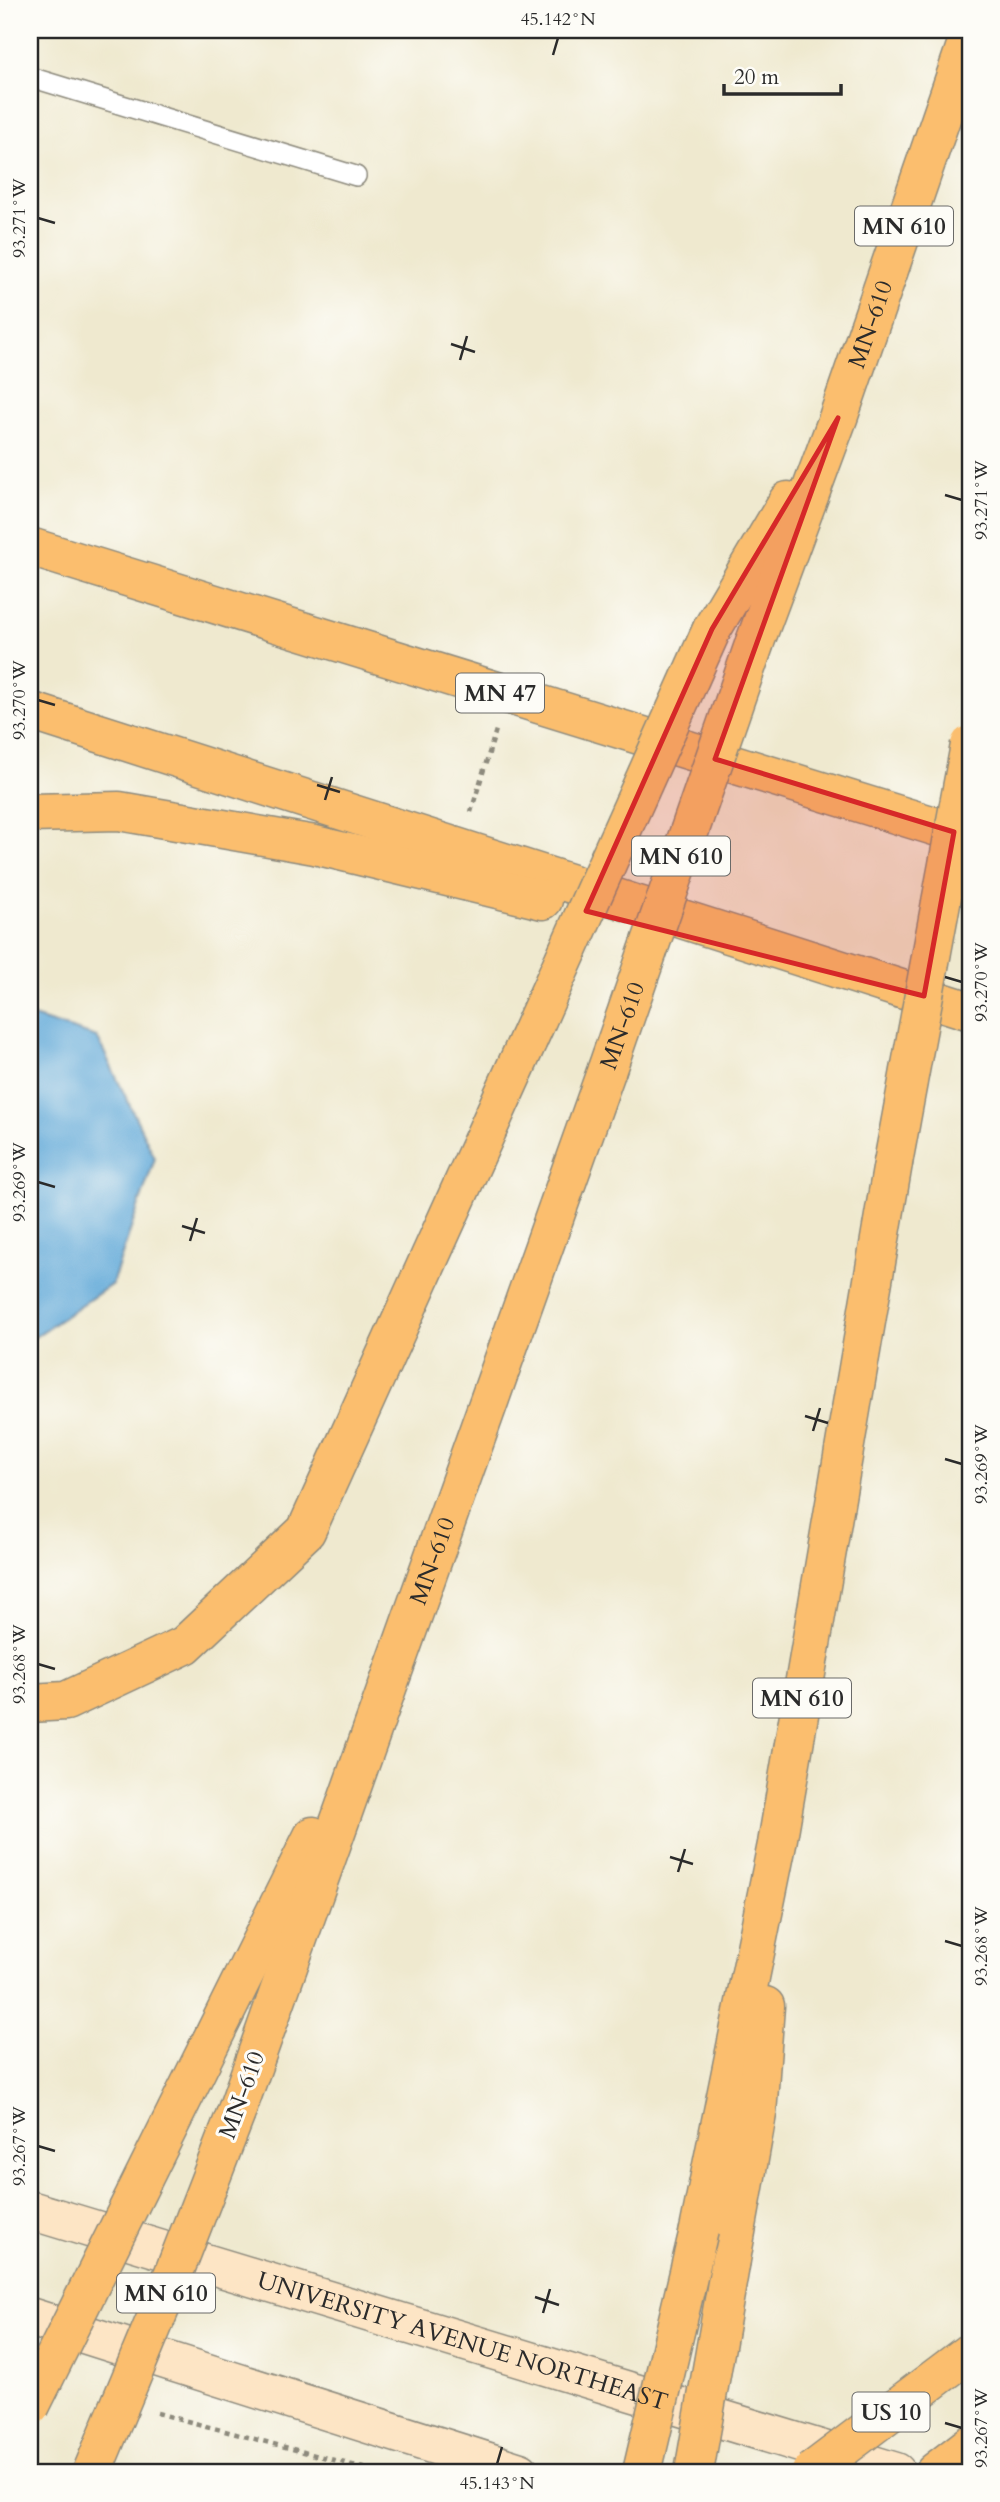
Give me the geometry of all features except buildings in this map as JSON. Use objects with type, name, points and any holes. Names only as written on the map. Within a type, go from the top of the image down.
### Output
[{"type":"highway","name":"MN-610","points":[[92,2472],[161,2306],[236,2113],[607,1069],[755,642],[838,418],[970,34]]},
{"type":"highway","points":[[30,1703],[66,1700],[185,1645],[306,1531],[712,629],[838,418]]},
{"type":"highway","name":"MN 47","points":[[30,547],[970,837]]},
{"type":"highway","points":[[30,711],[970,1011]]},
{"type":"highway","name":"MN 610","points":[[642,2472],[699,2231],[777,1844],[893,1163],[970,745]]},
{"type":"highway","points":[[30,813],[119,811],[315,845],[875,981]]},
{"type":"highway","points":[[30,2407],[393,1674]]},
{"type":"highway","points":[[694,2472],[757,2114],[777,1844]]},
{"type":"highway","name":"US 10","points":[[811,2472],[970,2352]]},
{"type":"highway","name":"US 10","points":[[935,2472],[970,2445]]},
{"type":"main road","name":"UNIVERSITY AVENUE NORTHEAST","points":[[30,2210],[896,2472]]},
{"type":"main road","points":[[30,2317],[520,2472]]},
{"type":"lane","points":[[30,77],[356,176]]},
{"type":"path","points":[[460,849],[506,695]]},
{"type":"path","points":[[151,2411],[379,2472]]},
{"type":"highlighted area","points":[[838,418],[715,759],[954,832],[924,996],[586,911],[712,629]]},
{"type":"water","points":[[30,1016],[97,1037],[155,1158],[112,1284],[30,1340]]}]
